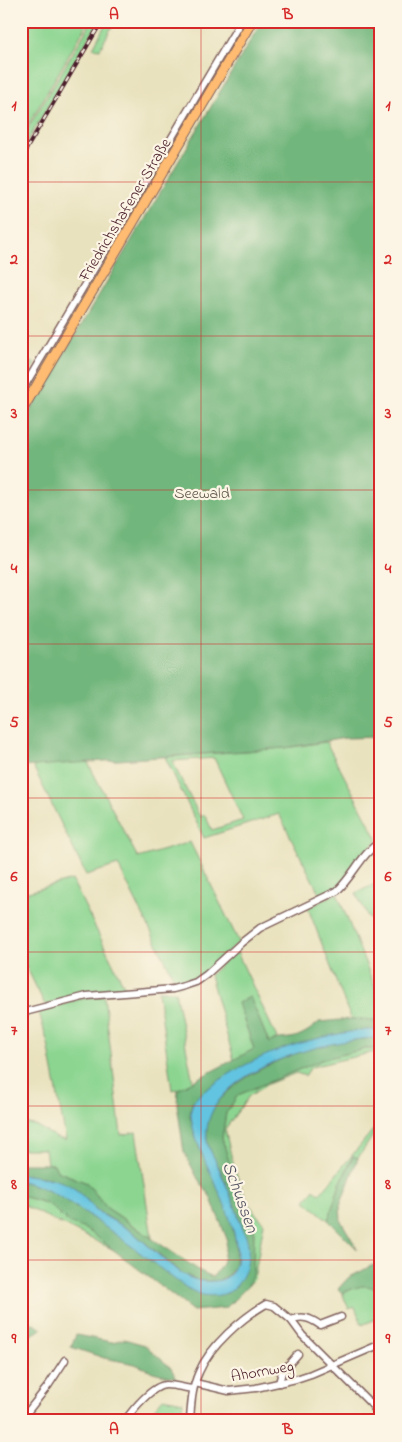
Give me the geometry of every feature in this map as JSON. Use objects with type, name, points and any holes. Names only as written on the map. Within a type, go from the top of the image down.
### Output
[{"type":"main road","name":"Friedrichshafener Straße","points":[[21,412],[252,21]]},
{"type":"street","points":[[21,392],[241,21]]},
{"type":"street","points":[[21,1013],[86,996],[173,989],[196,982],[260,928],[337,891],[346,882],[364,856],[381,841]]},
{"type":"street","points":[[190,1421],[194,1386],[199,1371],[207,1358],[232,1329],[248,1315],[266,1304],[271,1304],[291,1320],[302,1335],[372,1405],[381,1419]]},
{"type":"street","points":[[291,1320],[299,1316],[314,1320],[320,1325],[341,1318]]},
{"type":"street","name":"Ahornweg","points":[[125,1421],[136,1406],[157,1386],[194,1386],[229,1391],[279,1383],[311,1374],[381,1344]]},
{"type":"street","points":[[279,1383],[282,1372],[298,1354]]},
{"type":"street","points":[[21,1420],[48,1386],[65,1360]]},
{"type":"green space","points":[[21,21],[89,21],[21,137]]},
{"type":"green space","points":[[92,21],[99,21],[21,152],[21,140]]},
{"type":"green space","points":[[107,21],[115,21],[100,49],[93,48]]},
{"type":"green space","name":"Seewald","points":[[262,21],[381,21],[381,737],[345,738],[285,748],[21,767],[21,426]]},
{"type":"green space","points":[[21,356],[35,364],[24,381],[21,380]]},
{"type":"green space","points":[[326,742],[378,840],[361,856],[349,875],[334,890],[321,897],[279,814],[204,838],[165,757],[285,748]],"holes":[[[214,758],[243,820],[212,830],[205,815],[200,817],[172,761]]]},
{"type":"green space","points":[[87,761],[138,858],[190,842],[239,942],[196,979],[178,986],[118,865],[86,875],[33,766]]},
{"type":"green space","points":[[72,880],[126,990],[45,1005],[21,956],[21,894]]},
{"type":"green space","points":[[381,881],[381,914],[369,919],[356,893]]},
{"type":"green space","points":[[337,893],[379,997],[381,997],[381,1020],[351,1019],[308,908]]},
{"type":"green space","points":[[236,950],[277,1038],[269,1043],[250,997],[238,1003],[254,1049],[234,1060],[210,975]]},
{"type":"green space","points":[[158,991],[175,991],[193,1082],[178,1089],[172,1090]]},
{"type":"green space","points":[[104,996],[121,1135],[136,1132],[152,1238],[107,1208],[87,1183],[57,1171],[54,1164],[47,1164],[45,1149],[21,1149],[21,1122],[37,1126],[57,1138],[66,1140],[48,1044],[39,1012],[77,1000]]},
{"type":"green space","points":[[250,997],[269,1043],[277,1039],[298,1036],[319,1022],[351,1019],[381,1020],[381,1030],[361,1030],[223,1078],[192,1103],[190,1116],[199,1147],[229,1213],[236,1243],[235,1267],[227,1276],[217,1281],[200,1281],[183,1274],[131,1231],[99,1212],[74,1188],[49,1178],[21,1174],[21,1164],[54,1164],[57,1171],[87,1183],[107,1208],[200,1271],[213,1277],[222,1264],[227,1239],[210,1196],[198,1179],[184,1152],[177,1104],[178,1089],[254,1049],[238,1003]]},
{"type":"green space","points":[[381,1038],[381,1049],[365,1049],[324,1059],[238,1095],[226,1113],[222,1138],[232,1171],[254,1224],[253,1272],[248,1286],[226,1308],[193,1311],[89,1231],[66,1221],[49,1204],[21,1196],[21,1181],[48,1189],[112,1231],[180,1283],[200,1294],[228,1293],[248,1244],[220,1169],[207,1142],[207,1125],[213,1109],[224,1095],[239,1082],[290,1055],[332,1043]]},
{"type":"green space","points":[[365,1049],[381,1049],[381,1052],[311,1067],[305,1076],[296,1073],[268,1084],[249,1096],[225,1129],[238,1179],[249,1203],[264,1223],[254,1279],[248,1286],[253,1272],[254,1224],[232,1171],[222,1138],[226,1113],[238,1095],[324,1059]]},
{"type":"green space","points":[[381,1124],[381,1129],[376,1131],[358,1158],[353,1156],[340,1184],[328,1220],[305,1201],[314,1189],[320,1194],[372,1131]]},
{"type":"green space","points":[[353,1156],[358,1158],[340,1206],[341,1221],[358,1250],[328,1220],[340,1184]]},
{"type":"green space","points":[[21,1196],[49,1204],[66,1221],[89,1231],[114,1250],[21,1204]]},
{"type":"green space","points":[[373,1265],[381,1270],[381,1290],[364,1286],[342,1293],[338,1289],[348,1278]]},
{"type":"green space","points":[[363,1285],[381,1290],[381,1317],[362,1325],[355,1307],[349,1309],[342,1293]]},
{"type":"green space","points":[[21,1316],[42,1329],[21,1341]]},
{"type":"green space","points":[[76,1335],[112,1342],[124,1339],[145,1345],[171,1368],[176,1378],[153,1372],[135,1364],[104,1358],[71,1347]]},
{"type":"green space","points":[[163,1398],[183,1402],[183,1421],[144,1421]]},
{"type":"water","points":[[361,1030],[381,1030],[381,1038],[331,1044],[301,1052],[272,1063],[245,1077],[224,1095],[211,1115],[207,1139],[208,1145],[248,1243],[248,1258],[245,1271],[239,1283],[229,1292],[206,1296],[187,1288],[109,1229],[67,1201],[46,1189],[21,1181],[21,1174],[63,1182],[78,1192],[100,1213],[132,1232],[169,1264],[189,1277],[197,1280],[214,1281],[227,1277],[235,1267],[237,1254],[235,1239],[231,1222],[195,1133],[191,1113],[193,1102],[202,1093],[228,1075],[263,1056],[301,1043]]},
{"type":"railway","points":[[21,158],[102,21]]},
{"type":"water label","name":"Schussen","points":[[241,1197]]}]
